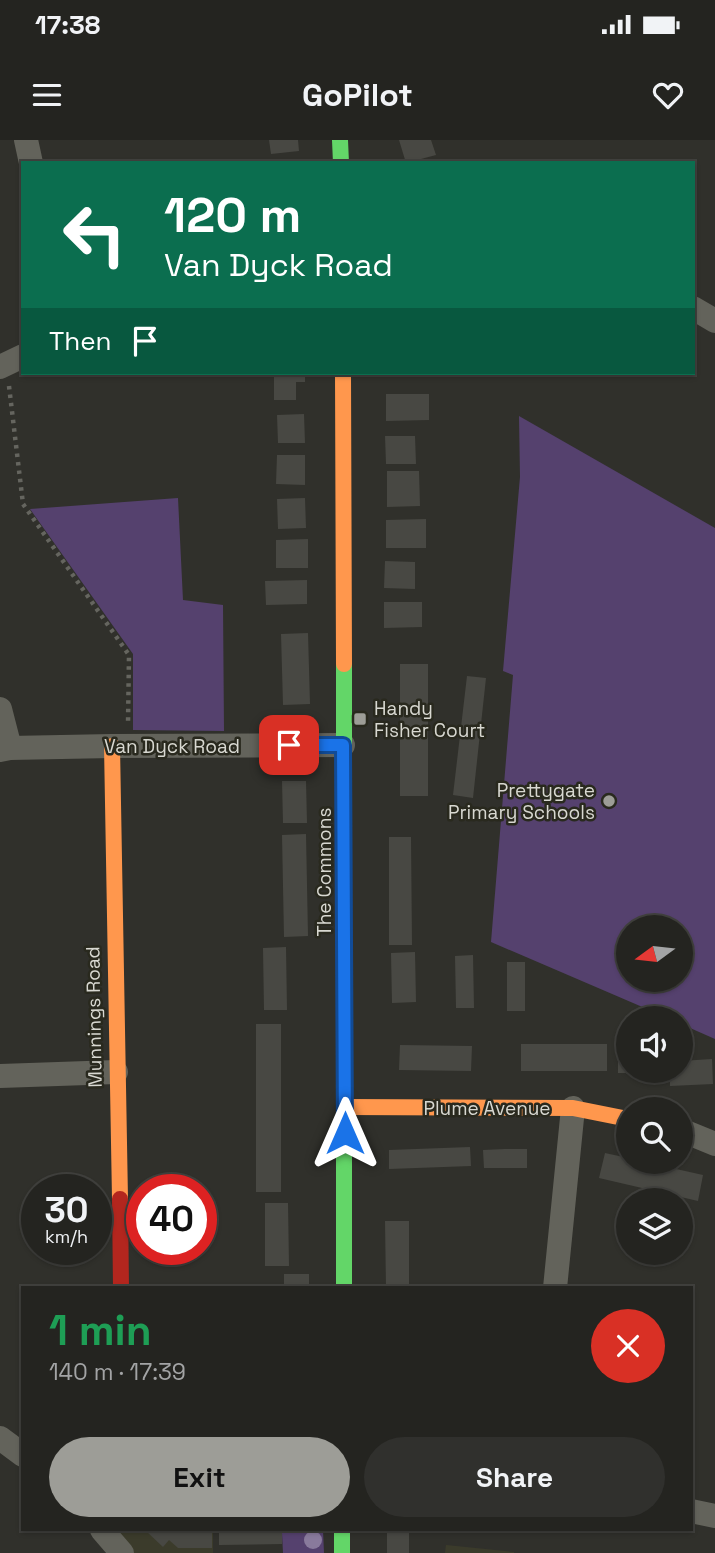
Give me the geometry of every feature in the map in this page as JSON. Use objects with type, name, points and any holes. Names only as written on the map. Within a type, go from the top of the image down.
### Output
[{"type":"street","points":[[26,140],[31,161]]},
{"type":"street","points":[[340,140],[341,161]]},
{"type":"street","points":[[695,309],[715,321]]},
{"type":"street","name":"The Commons","points":[[344,375],[344,1286]]},
{"type":"street","points":[[0,709],[5,749]]},
{"type":"street","name":"Van Dyck Road","points":[[5,749],[343,745]]},
{"type":"street","name":"Munnings Road","points":[[120,746],[116,1072],[121,1286]]},
{"type":"street","points":[[0,1076],[116,1072]]},
{"type":"street","name":"Plume Avenue","points":[[345,1107],[573,1108],[616,1117]]},
{"type":"street","points":[[555,1286],[573,1108]]},
{"type":"street","points":[[693,1134],[715,1144]]},
{"type":"street","points":[[0,1438],[21,1454]]},
{"type":"street","points":[[693,1511],[715,1516]]},
{"type":"street","points":[[103,1531],[122,1553]]},
{"type":"street","points":[[342,1531],[342,1553]]},
{"type":"path","points":[[10,362],[23,504],[129,655],[120,746]]},
{"type":"shaded area","name":"Prettygate Primary Schools","points":[[519,416],[715,528],[715,1039],[693,1029],[693,1006],[640,1006],[491,942],[513,675],[503,671],[520,477]]},
{"type":"shaded area","points":[[178,498],[183,600],[223,605],[224,731],[133,730],[133,654],[30,509]]},
{"type":"shaded area","points":[[116,1531],[213,1531],[213,1553],[108,1553]]},
{"type":"shaded area","points":[[323,1531],[324,1553],[283,1553],[282,1533]]},
{"type":"shaded area","points":[[446,1545],[514,1552],[514,1553],[445,1553]]},
{"type":"building","points":[[269,140],[298,140],[299,151],[271,154]]},
{"type":"building","points":[[399,140],[431,140],[436,155],[405,161]]},
{"type":"building","points":[[274,375],[305,375],[305,382],[296,382],[296,400],[274,400]]},
{"type":"building","points":[[386,394],[429,394],[429,420],[386,421]]},
{"type":"building","points":[[304,414],[305,443],[278,443],[277,415]]},
{"type":"building","points":[[385,436],[415,436],[416,464],[386,464]]},
{"type":"building","points":[[277,455],[305,455],[305,485],[276,484]]},
{"type":"building","points":[[387,471],[419,471],[420,506],[387,507]]},
{"type":"building","points":[[305,498],[306,528],[278,529],[277,499]]},
{"type":"building","points":[[426,519],[426,548],[386,548],[386,520]]},
{"type":"building","points":[[308,539],[308,568],[276,568],[276,540]]},
{"type":"building","points":[[385,561],[415,562],[415,589],[384,588]]},
{"type":"building","points":[[307,580],[307,604],[266,605],[265,581]]},
{"type":"building","points":[[384,602],[422,602],[422,627],[384,628]]},
{"type":"building","points":[[308,633],[310,704],[283,705],[281,634]]},
{"type":"building","points":[[400,664],[428,664],[428,796],[400,796]]},
{"type":"building","points":[[467,676],[486,678],[473,798],[453,795]]},
{"type":"building","points":[[282,781],[306,781],[307,823],[283,823]]},
{"type":"building","points":[[306,834],[308,936],[284,937],[282,835]]},
{"type":"building","points":[[389,837],[411,837],[412,945],[389,945]]},
{"type":"building","points":[[286,947],[287,1010],[264,1010],[263,948]]},
{"type":"building","points":[[415,952],[416,1002],[392,1003],[391,953]]},
{"type":"building","points":[[473,955],[474,1008],[456,1008],[455,956]]},
{"type":"building","points":[[507,962],[525,962],[525,1011],[507,1011]]},
{"type":"building","points":[[256,1024],[281,1024],[281,1192],[256,1192]]},
{"type":"building","points":[[521,1044],[607,1044],[607,1071],[521,1071]]},
{"type":"building","points":[[400,1045],[472,1046],[471,1071],[399,1070]]},
{"type":"building","points":[[712,1059],[713,1084],[670,1086],[670,1083],[693,1083],[693,1060]]},
{"type":"building","points":[[470,1147],[471,1166],[389,1169],[389,1150]]},
{"type":"building","points":[[527,1149],[527,1168],[484,1168],[483,1150]]},
{"type":"building","points":[[605,1153],[616,1155],[616,1174],[693,1173],[703,1175],[698,1201],[693,1200],[693,1188],[642,1188],[599,1178]]},
{"type":"building","points":[[265,1203],[288,1203],[289,1266],[265,1266]]},
{"type":"building","points":[[385,1221],[409,1221],[409,1286],[386,1286]]},
{"type":"building","points":[[284,1274],[309,1274],[309,1286],[284,1286]]},
{"type":"building","points":[[146,1531],[212,1531],[212,1548],[178,1548],[169,1540],[163,1547]]},
{"type":"building","points":[[219,1531],[282,1531],[282,1544],[219,1545]]},
{"type":"building","points":[[387,1531],[409,1531],[409,1553],[387,1553]]},
{"type":"traffic: fast","points":[[340,140],[341,161]]},
{"type":"traffic: fast","points":[[344,664],[344,1286]]},
{"type":"traffic: fast","points":[[342,1531],[342,1553]]},
{"type":"traffic: slow","points":[[343,375],[344,664]]},
{"type":"traffic: slow","points":[[112,746],[120,1199]]},
{"type":"traffic: slow","points":[[345,1107],[573,1108],[616,1117]]},
{"type":"traffic: jam","points":[[120,1199],[121,1286]]},
{"type":"place","name":"Handy Fisher Court","points":[[360,719]]},
{"type":"place","name":"Prettygate Primary Schools","points":[[609,801]]},
{"type":"route","points":[[289,745],[343,745],[345,1133]]}]
